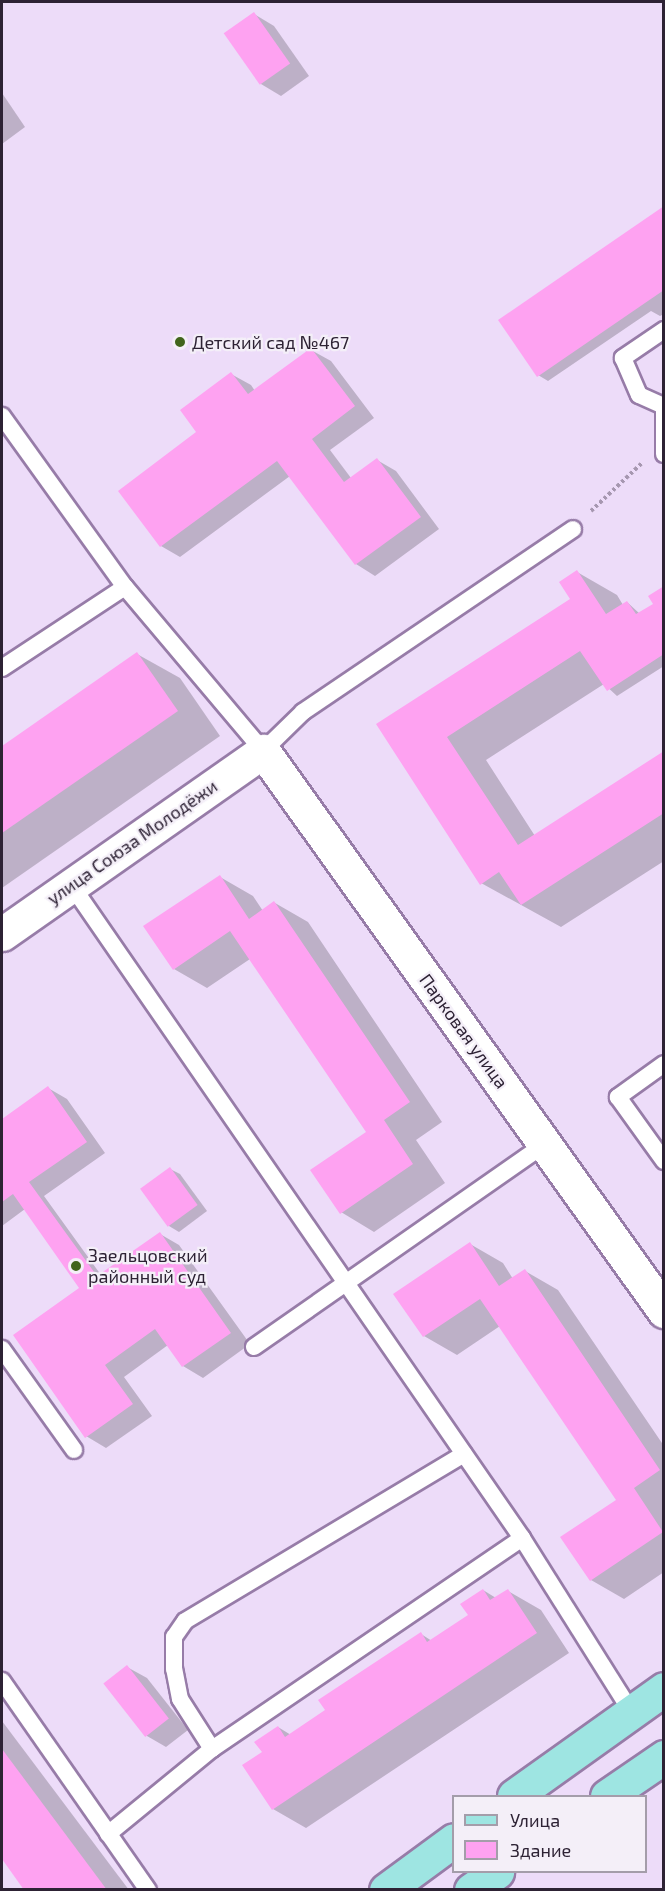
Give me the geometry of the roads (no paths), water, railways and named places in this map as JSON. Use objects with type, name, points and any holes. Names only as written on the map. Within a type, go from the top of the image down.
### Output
[{"type":"main road","points":[[517,1795],[663,1689]]},
{"type":"main road","points":[[609,1795],[663,1757]]},
{"type":"main road","points":[[386,1890],[452,1841]]},
{"type":"main road","points":[[471,1890],[496,1873]]},
{"type":"street","name":"улица Союза Молодёжи","points":[[2,933],[263,751]]},
{"type":"street","name":"Парковая улица","points":[[263,751],[663,1311]]},
{"type":"lane","points":[[663,330],[623,357],[639,395],[663,406],[663,448]]},
{"type":"lane","points":[[2,416],[125,587],[263,751],[303,712],[573,529]]},
{"type":"lane","points":[[2,668],[125,587]]},
{"type":"lane","points":[[70,884],[522,1538],[631,1711]]},
{"type":"lane","points":[[663,1064],[618,1097],[663,1161]]},
{"type":"lane","points":[[254,1347],[545,1144]]},
{"type":"lane","points":[[2,1349],[74,1450]]},
{"type":"lane","points":[[212,1749],[180,1699],[174,1669],[174,1637],[185,1621],[464,1454]]},
{"type":"lane","points":[[108,1834],[212,1749],[522,1538]]},
{"type":"lane","points":[[2,1681],[148,1890]]},
{"type":"place","name":"Детский сад №467","points":[[180,342]]},
{"type":"place","name":"Заельцовский районный суд","points":[[76,1266]]}]
